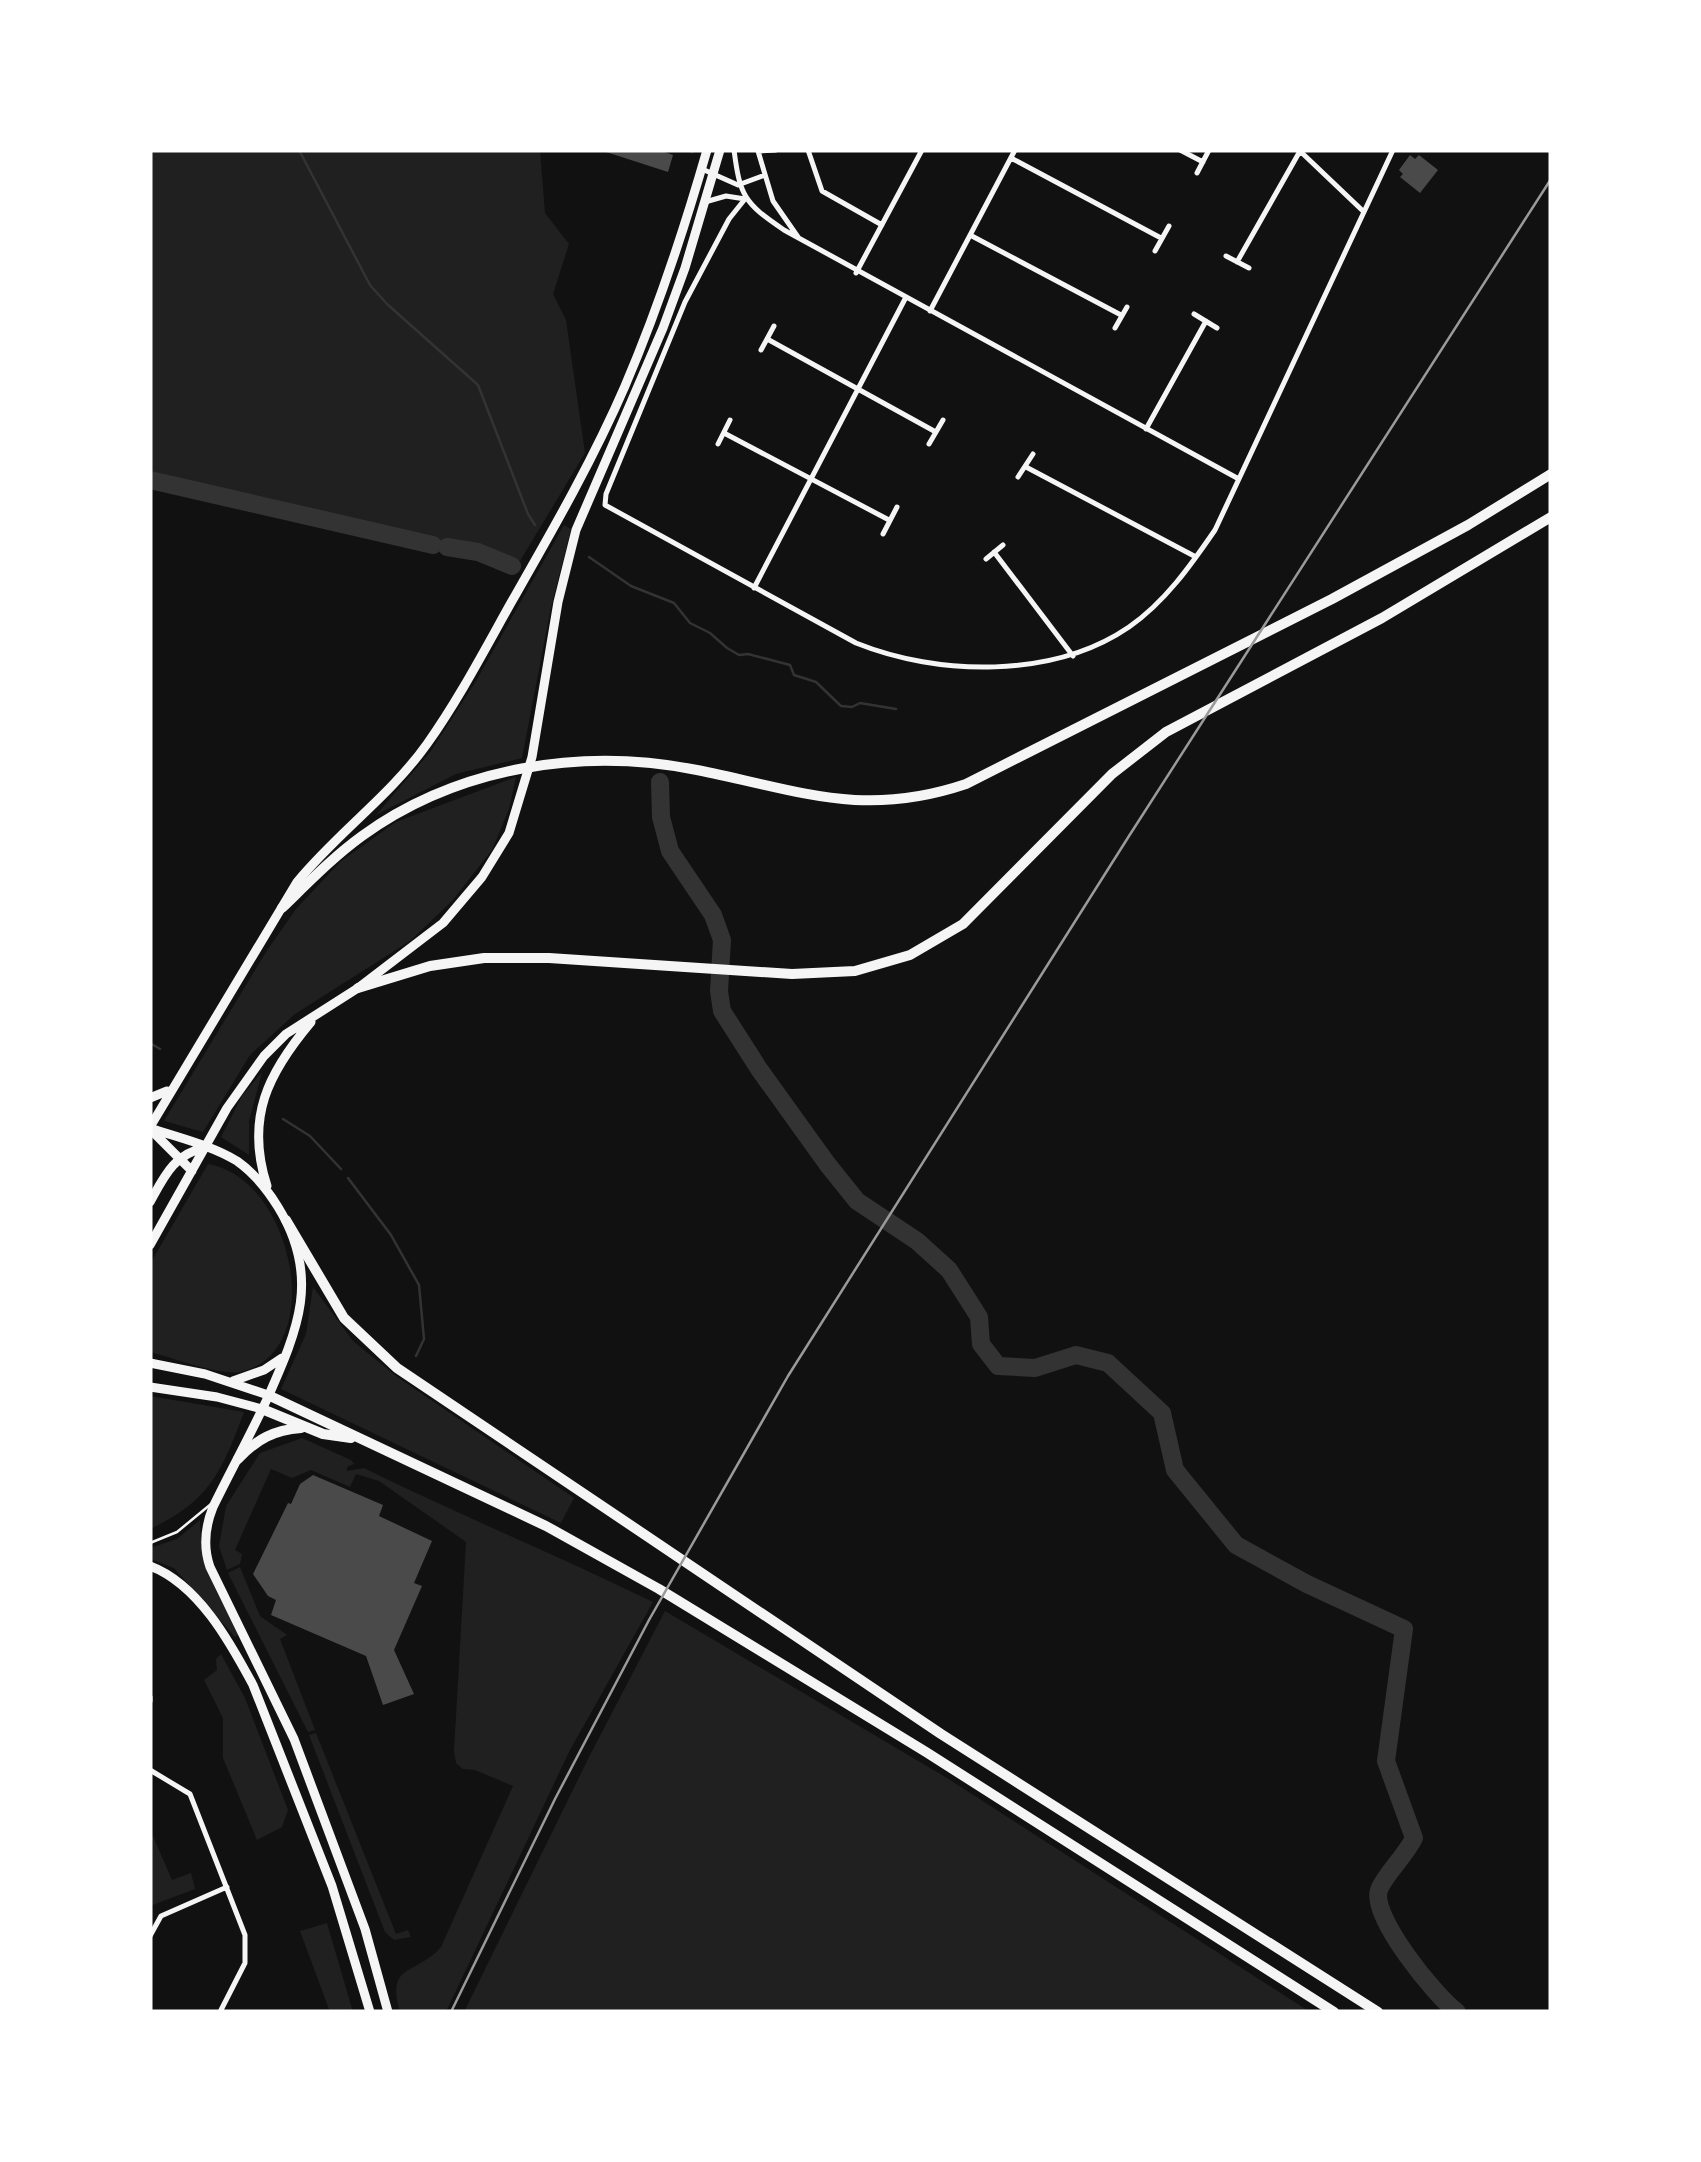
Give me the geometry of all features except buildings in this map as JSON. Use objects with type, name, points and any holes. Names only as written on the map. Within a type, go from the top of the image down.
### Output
[{"type":"highway","points":[[150,1128],[297,882],[321,852],[425,747],[526,578],[624,389],[669,275],[707,150]]},
{"type":"highway","points":[[150,1245],[244,1082],[264,1056],[286,1034],[421,942],[462,903],[509,833],[524,790],[558,602],[576,530],[663,328],[720,150]]},
{"type":"highway","points":[[282,908],[349,846],[396,815],[463,784],[540,764],[666,765],[808,796],[872,803],[923,797],[966,784],[1332,599],[1468,526],[1551,474]]},
{"type":"highway","points":[[358,988],[430,966],[484,958],[549,958],[792,974],[855,971],[886,964],[941,940],[988,902],[1078,806],[1145,746],[1192,716],[1449,580],[1551,516]]},
{"type":"highway","points":[[316,1016],[277,1064],[266,1089],[259,1133],[262,1170],[270,1193],[344,1318],[397,1368],[942,1734],[1378,2012]]},
{"type":"highway","points":[[150,1098],[170,1090]]},
{"type":"highway","points":[[150,1128],[206,1147],[245,1167],[270,1193]]},
{"type":"highway","points":[[150,1128],[192,1171]]},
{"type":"highway","points":[[150,1202],[180,1157],[206,1147]]},
{"type":"highway","points":[[286,1220],[302,1282],[299,1318],[288,1353],[206,1527],[207,1558],[294,1740],[364,1929],[388,2012]]},
{"type":"highway","points":[[230,1381],[264,1370],[288,1353]]},
{"type":"highway","points":[[150,1363],[230,1381],[268,1395],[546,1526],[659,1589],[926,1752],[1334,2012]]},
{"type":"highway","points":[[150,1386],[217,1397],[262,1409],[322,1434],[357,1439]]},
{"type":"highway","points":[[238,1458],[263,1437],[277,1431],[307,1428]]},
{"type":"highway","points":[[150,1566],[168,1574],[202,1608],[237,1655],[252,1685],[332,1886],[370,2012]]},
{"type":"street","points":[[734,150],[738,186],[745,199],[800,240],[1237,478]]},
{"type":"street","points":[[776,150],[757,151],[774,202],[800,240]]},
{"type":"street","points":[[808,150],[822,191],[882,225]]},
{"type":"street","points":[[856,273],[922,150]]},
{"type":"street","points":[[930,312],[1015,150]]},
{"type":"street","points":[[1180,150],[1202,162]]},
{"type":"street","points":[[1197,173],[1209,150]]},
{"type":"street","points":[[745,199],[729,219],[685,302],[606,494],[606,505],[754,588],[894,658],[993,667],[1073,656],[1130,626],[1180,579],[1215,530],[1393,150]]},
{"type":"street","points":[[1237,262],[1300,151],[1364,212]]},
{"type":"street","points":[[1011,158],[1161,238]]},
{"type":"street","points":[[702,169],[738,186]]},
{"type":"street","points":[[738,186],[765,175]]},
{"type":"street","points":[[705,202],[726,196],[745,199]]},
{"type":"street","points":[[760,211],[774,202]]},
{"type":"street","points":[[1156,251],[1168,226]]},
{"type":"street","points":[[970,235],[1121,315]]},
{"type":"street","points":[[1226,256],[1249,268]]},
{"type":"street","points":[[754,588],[906,299]]},
{"type":"street","points":[[1115,328],[1128,307]]},
{"type":"street","points":[[1194,314],[1217,328]]},
{"type":"street","points":[[1146,429],[1206,321]]},
{"type":"street","points":[[761,350],[774,326]]},
{"type":"street","points":[[769,340],[934,432]]},
{"type":"street","points":[[718,444],[730,420]]},
{"type":"street","points":[[930,444],[943,420]]},
{"type":"street","points":[[724,433],[889,520]]},
{"type":"street","points":[[1018,477],[1034,454]]},
{"type":"street","points":[[1026,467],[1196,557]]},
{"type":"street","points":[[884,534],[897,507]]},
{"type":"street","points":[[986,559],[1002,545]]},
{"type":"street","points":[[994,552],[1073,656]]},
{"type":"street","points":[[150,1770],[190,1794],[245,1935],[245,1963],[221,2009],[234,2012]]},
{"type":"street","points":[[150,1936],[161,1916],[228,1887]]},
{"type":"lane","points":[[150,1543],[177,1532],[200,1516],[218,1496]]},
{"type":"shaded area","points":[[150,150],[540,150],[545,213],[569,244],[553,294],[566,320],[585,453],[520,561],[491,549],[423,538],[150,474]]},
{"type":"shaded area","points":[[564,525],[571,529],[551,607],[522,758],[456,774],[376,815],[431,751],[476,681]]},
{"type":"shaded area","points":[[516,777],[509,809],[492,850],[452,901],[410,941],[295,1014],[250,1055],[203,1132],[164,1121],[266,952],[296,909],[340,862],[396,822]]},
{"type":"shaded area","points":[[262,1072],[249,1121],[249,1155],[221,1137],[242,1096]]},
{"type":"shaded area","points":[[208,1164],[238,1176],[262,1200],[279,1231],[290,1266],[292,1302],[285,1333],[268,1358],[240,1372],[208,1369],[150,1352],[150,1264]]},
{"type":"shaded area","points":[[313,1287],[353,1341],[396,1376],[574,1498],[561,1523],[281,1389],[306,1334]]},
{"type":"shaded area","points":[[150,1396],[244,1412],[211,1482],[187,1507],[150,1529]]},
{"type":"shaded area","points":[[302,1438],[351,1460],[354,1464],[347,1471],[364,1468],[653,1602],[569,1752],[446,2012],[400,2012],[397,1985],[400,1977],[441,1947],[513,1786],[456,1763],[466,1542],[379,1481],[356,1474],[350,1487],[311,1470],[292,1478],[271,1469],[235,1550],[242,1554],[240,1564],[227,1570],[219,1546],[226,1506],[260,1453]]},
{"type":"shaded area","points":[[200,1520],[207,1566],[240,1634],[235,1637],[174,1568],[150,1559],[150,1548],[177,1539]]},
{"type":"shaded area","points":[[240,1567],[260,1616],[287,1635],[280,1639],[315,1730],[308,1732],[228,1573]]},
{"type":"shaded area","points":[[665,1611],[947,1778],[1310,2012],[464,2012]]},
{"type":"shaded area","points":[[221,1654],[245,1698],[288,1810],[282,1827],[257,1840],[223,1758],[223,1718],[204,1680],[217,1670],[216,1659]]},
{"type":"shaded area","points":[[316,1733],[396,1934],[408,1930],[411,1937],[394,1940],[385,1932],[309,1735]]},
{"type":"shaded area","points":[[150,1829],[172,1880],[191,1873],[195,1889],[150,1906]]},
{"type":"shaded area","points":[[327,1923],[353,2012],[330,2012],[300,1931]]},
{"type":"waterway","points":[[299,150],[370,285],[478,385],[535,525]]},
{"type":"waterway","points":[[150,480],[433,545]]},
{"type":"waterway","points":[[447,547],[478,552],[512,566]]},
{"type":"waterway","points":[[589,557],[631,586],[674,603],[690,623],[739,655],[790,665],[794,675],[816,682],[841,706],[860,703],[896,709]]},
{"type":"waterway","points":[[660,782],[661,817],[670,851],[713,915],[722,940],[722,1011],[759,1069],[857,1201],[917,1241],[949,1270],[979,1317],[981,1344],[998,1366],[1035,1368],[1076,1355],[1108,1363],[1162,1413],[1175,1470],[1236,1545],[1307,1584],[1404,1629],[1386,1761],[1414,1838],[1382,1884],[1379,1902],[1384,1918],[1407,1955],[1457,2012]]},
{"type":"waterway","points":[[150,1043],[160,1049]]},
{"type":"waterway","points":[[283,1119],[310,1136],[341,1169]]},
{"type":"waterway","points":[[348,1178],[391,1235],[419,1285],[424,1339],[416,1356]]},
{"type":"railway","points":[[451,2012],[555,1799],[649,1620],[788,1376],[1551,179]]}]
